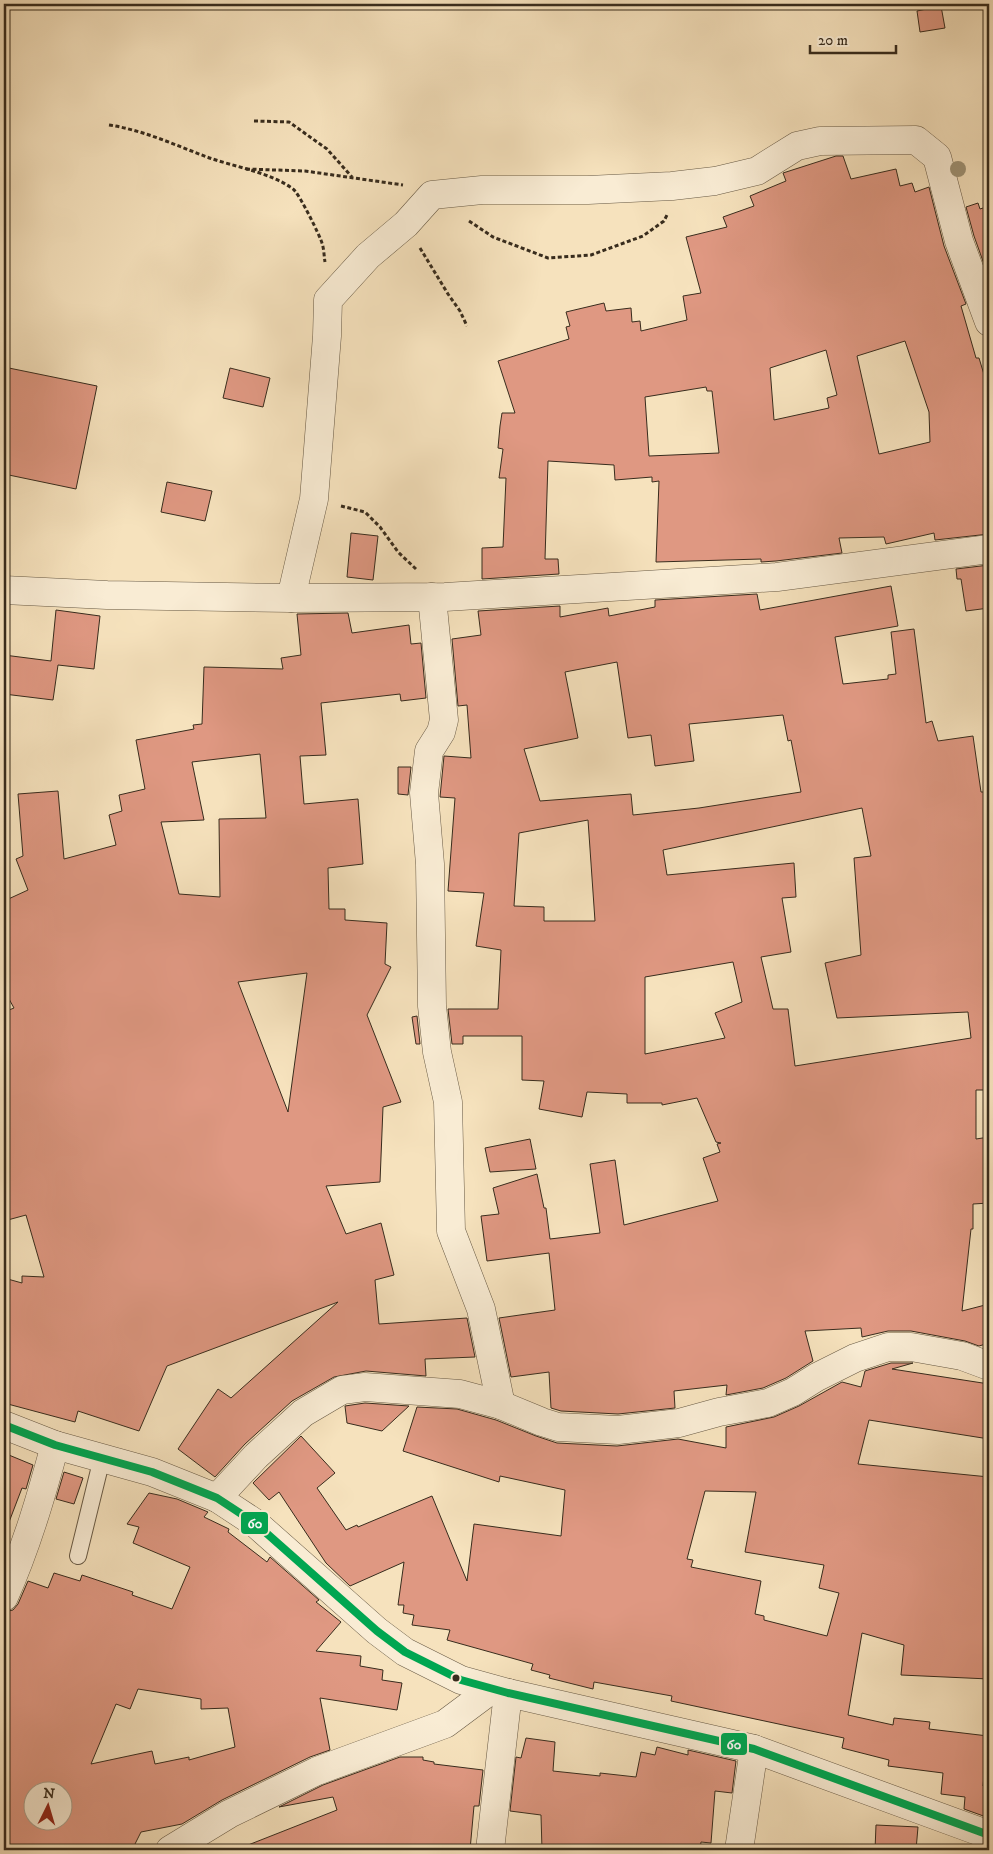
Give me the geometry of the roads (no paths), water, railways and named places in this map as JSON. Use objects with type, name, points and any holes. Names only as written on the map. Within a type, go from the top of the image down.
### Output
[{"type":"street","points":[[291,598],[314,498],[327,336],[328,300],[368,256],[406,224],[432,195],[482,190],[588,190],[672,186],[715,181],[757,171],[797,146],[820,141],[916,140],[937,157],[959,242],[989,322]]},
{"type":"street","points":[[4,590],[107,595],[291,598],[438,597],[777,577],[989,550]]},
{"type":"street","points":[[438,597],[444,720],[441,732],[429,751],[424,793],[430,864],[432,1006],[437,1052],[448,1102],[451,1231],[481,1309],[501,1404]]},
{"type":"street","points":[[218,1498],[256,1456],[304,1413],[342,1390],[365,1387],[460,1394],[501,1404],[558,1427],[618,1430],[656,1427],[768,1403],[793,1392],[817,1377],[855,1358],[888,1347],[911,1346],[962,1356],[989,1366]]},
{"type":"street","points":[[4,1425],[55,1445],[152,1472],[218,1498],[255,1523],[377,1631],[405,1652],[462,1680],[500,1691],[754,1749],[989,1834]]},
{"type":"street","points":[[4,1597],[16,1571],[41,1500],[55,1445]]},
{"type":"street","points":[[170,1850],[229,1814],[317,1770],[445,1724],[500,1691]]},
{"type":"street","points":[[490,1850],[500,1691]]},
{"type":"street","points":[[739,1850],[754,1749]]},
{"type":"lane","points":[[78,1556],[102,1458]]}]
